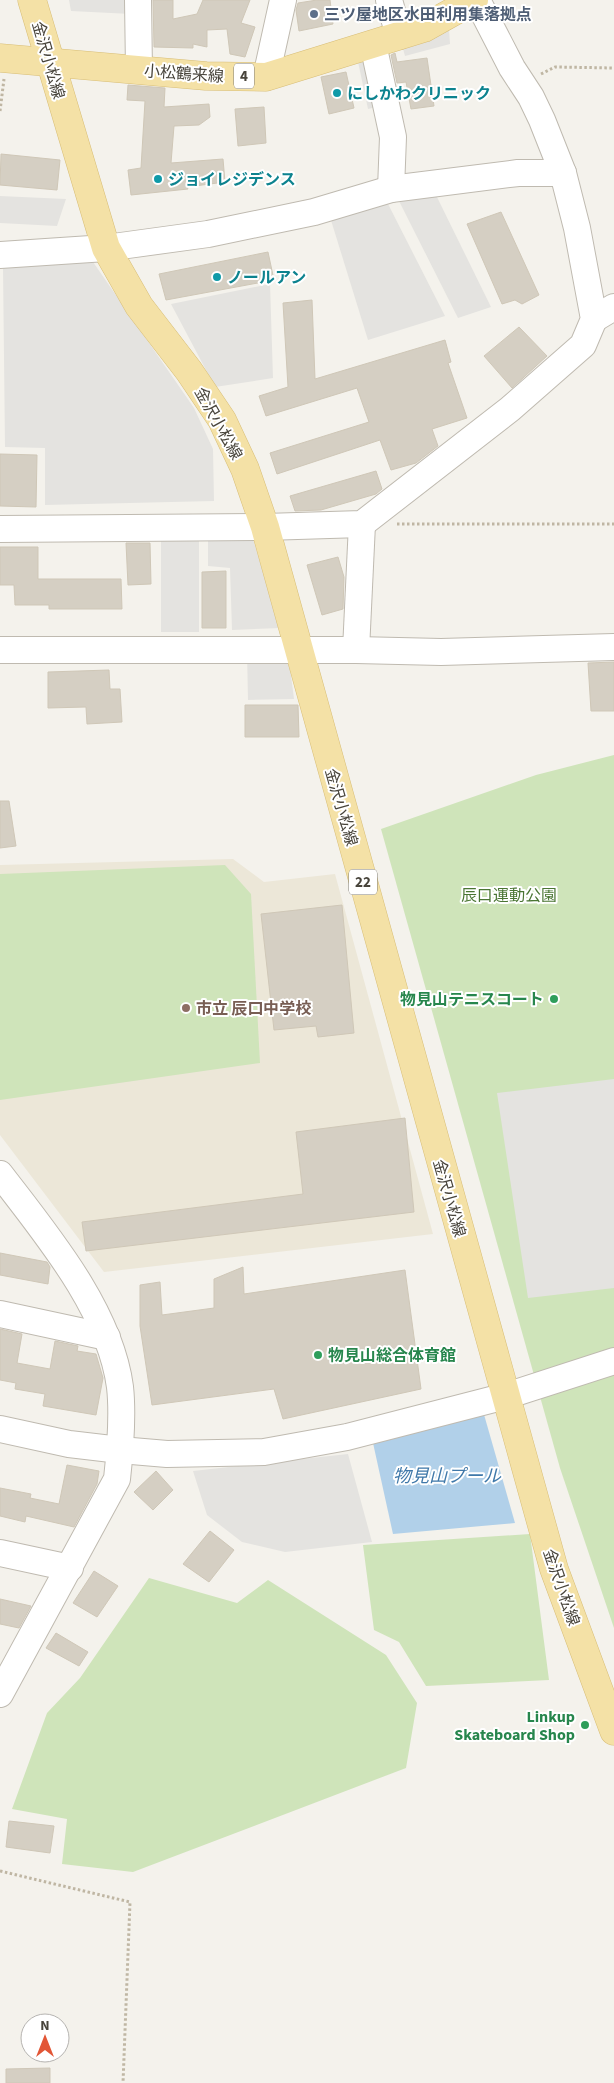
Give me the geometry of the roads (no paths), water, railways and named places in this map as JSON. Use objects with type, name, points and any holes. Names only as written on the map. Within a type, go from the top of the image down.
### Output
[{"type":"main road","name":"金沢小松線","points":[[32,0],[106,248],[139,306],[189,371],[222,420],[245,469],[265,527],[554,1569],[614,1731]]},
{"type":"main road","name":"小松鶴来線","points":[[4,58],[206,76],[266,77],[424,28],[475,0]]},
{"type":"street","points":[[138,0],[139,70]]},
{"type":"street","points":[[266,77],[283,0]]},
{"type":"street","points":[[389,0],[399,36]]},
{"type":"street","points":[[0,529],[265,527],[362,524],[510,409],[583,346],[604,313],[563,173],[542,120],[475,0]]},
{"type":"street","points":[[373,44],[393,137],[391,189]]},
{"type":"street","points":[[0,255],[106,248],[208,234],[314,212],[391,189],[518,173],[563,173]]},
{"type":"street","points":[[356,650],[362,524]]},
{"type":"street","points":[[0,650],[356,650],[441,652],[614,647]]},
{"type":"street","points":[[0,1174],[32,1215],[83,1289],[107,1338],[120,1388],[120,1450],[117,1479],[70,1568],[4,1679]]},
{"type":"street","points":[[0,1314],[107,1338]]},
{"type":"street","points":[[0,1429],[69,1444],[120,1450],[167,1454],[264,1452],[347,1436],[506,1396],[614,1361]]},
{"type":"street","points":[[0,1553],[70,1568]]},
{"type":"water","name":"物見山プール","points":[[483,1411],[515,1523],[393,1534],[373,1443]]},
{"type":"place","name":"三ツ屋地区水田利用集落拠点","points":[[314,14]]},
{"type":"place","name":"にしかわクリニック","points":[[337,93]]},
{"type":"place","name":"ジョイレジデンス","points":[[158,179]]},
{"type":"place","name":"ノールアン","points":[[217,277]]},
{"type":"place","name":"物見山テニスコート","points":[[554,999]]},
{"type":"place","name":"市立 辰口中学校","points":[[186,1008]]},
{"type":"place","name":"物見山総合体育館","points":[[318,1355]]},
{"type":"place","name":"Linkup Skateboard Shop","points":[[585,1725]]},
{"type":"park label","name":"辰口運動公園","points":[[509,895]]}]
